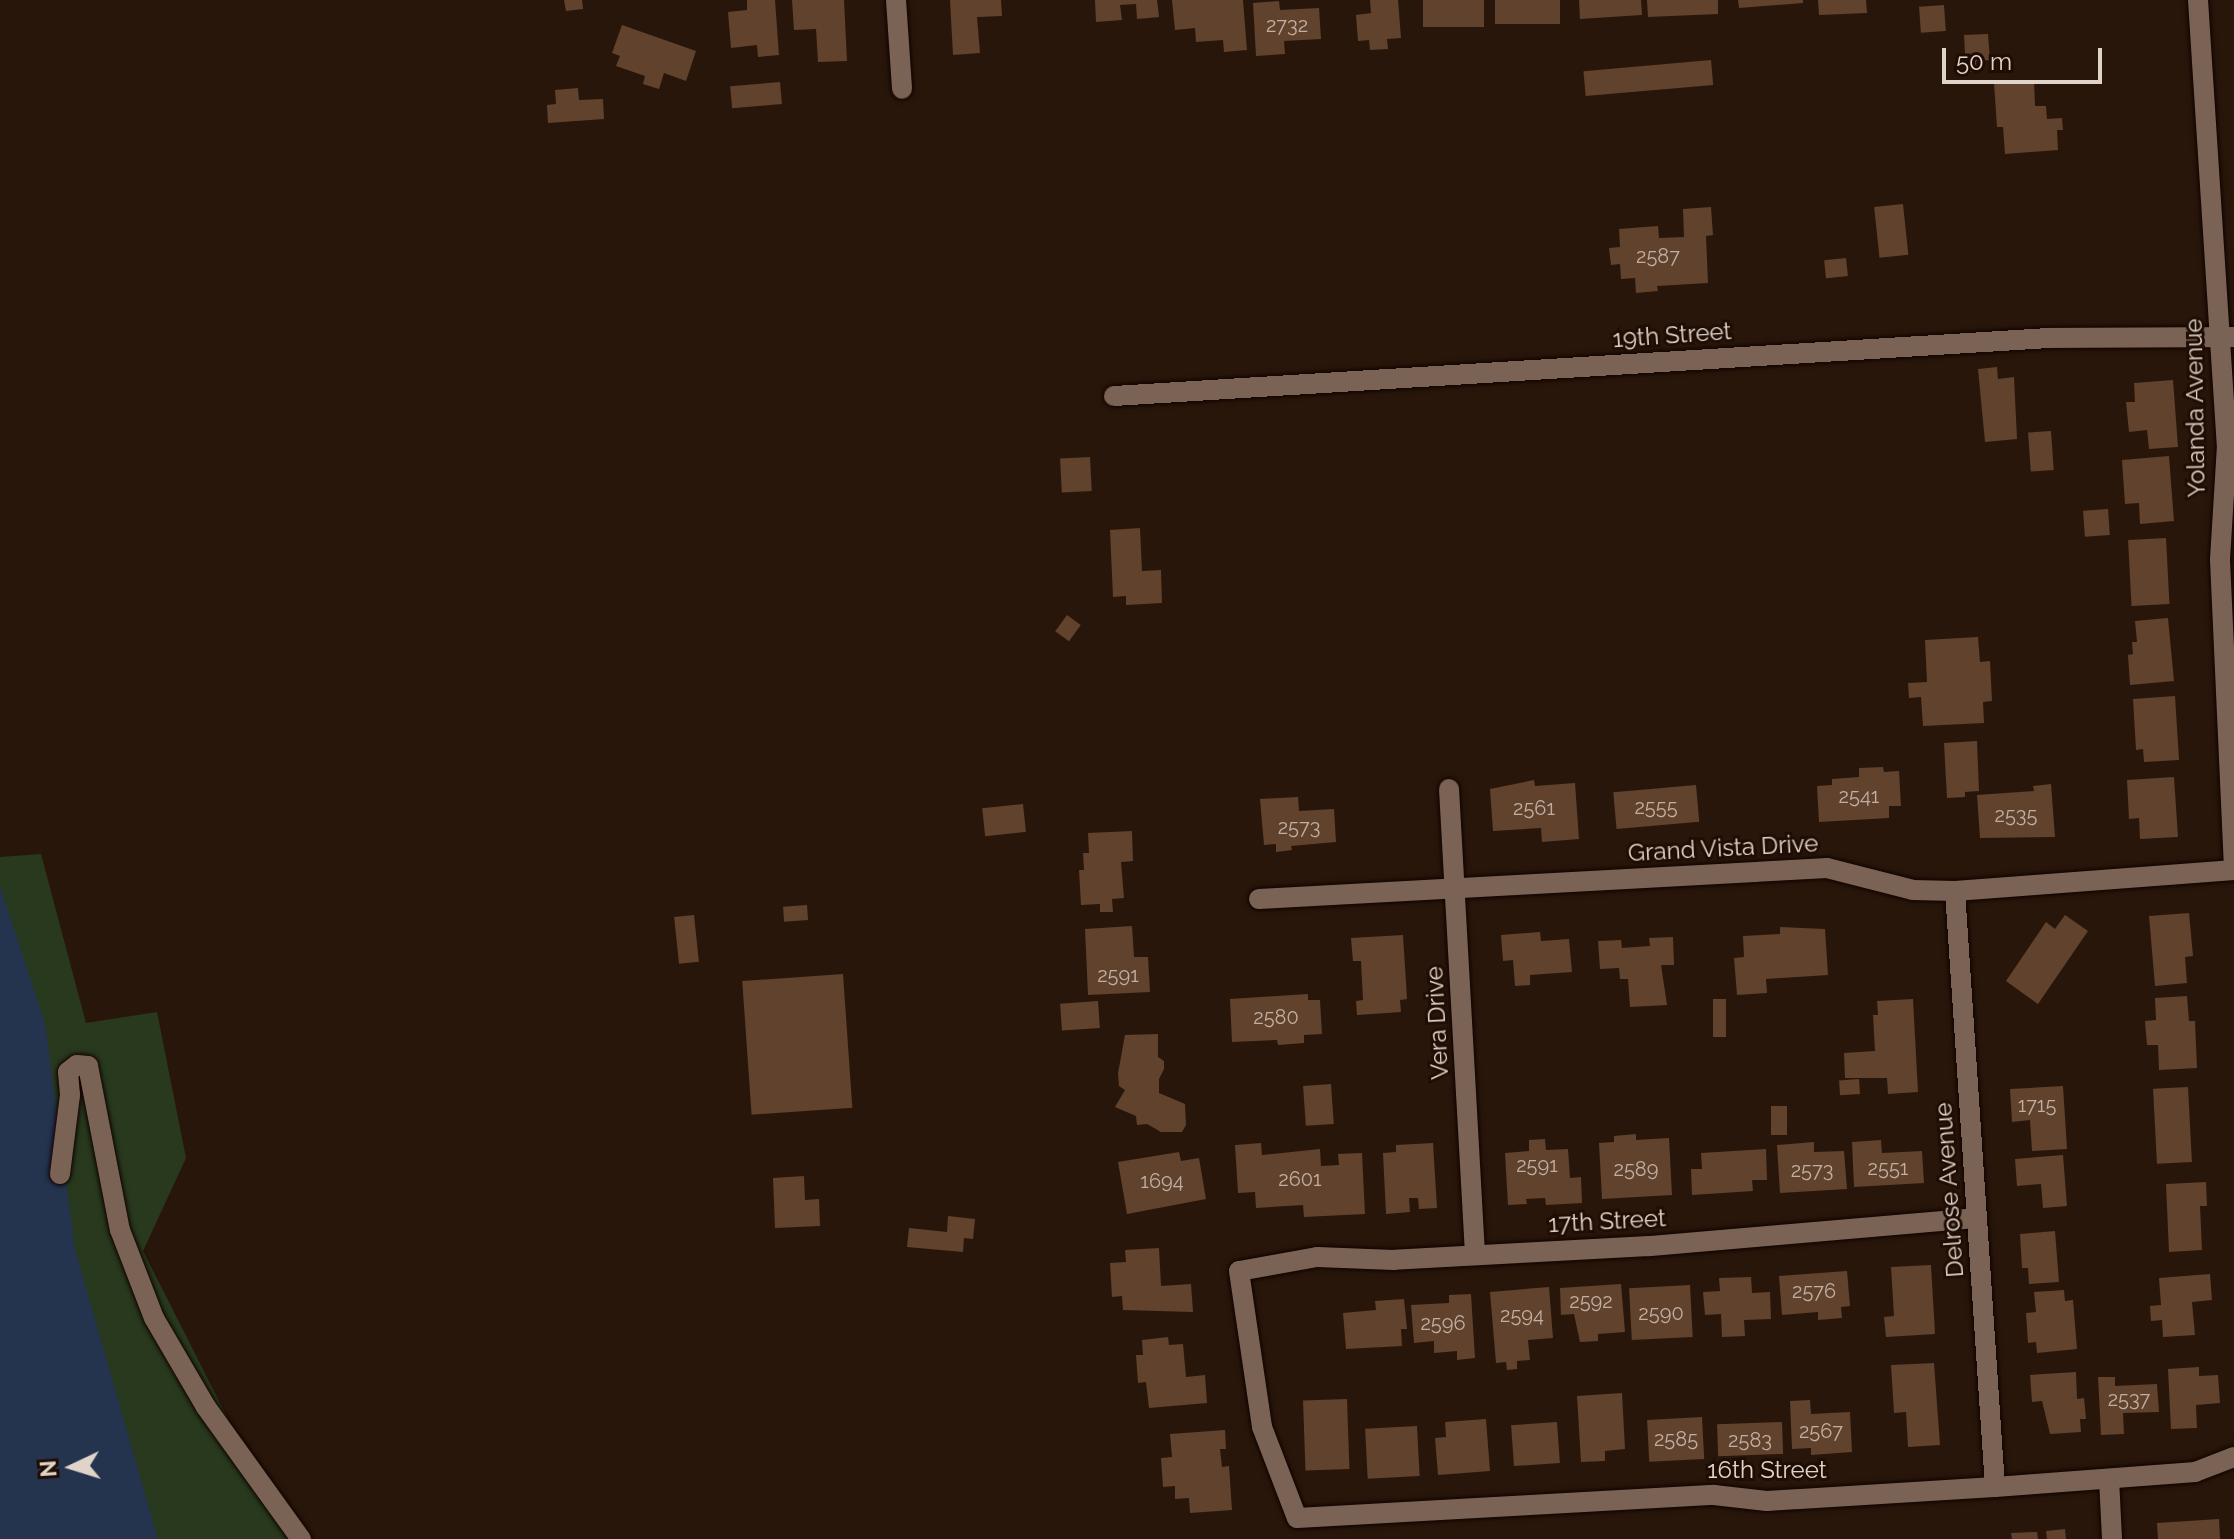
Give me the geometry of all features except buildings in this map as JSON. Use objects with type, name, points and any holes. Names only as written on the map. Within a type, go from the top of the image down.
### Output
[{"type":"street","points":[[896,0],[902,89]]},
{"type":"street","name":"Yolanda Avenue","points":[[2198,0],[2227,338],[2227,445],[2220,560],[2234,863]]},
{"type":"street","name":"19th Street","points":[[1114,396],[2049,338],[2227,338]]},
{"type":"street","name":"Vera Drive","points":[[1449,789],[1475,1253]]},
{"type":"street","name":"Grand Vista Drive","points":[[1259,899],[1827,868],[1913,890],[1955,891],[2234,870]]},
{"type":"street","name":"Delrose Avenue","points":[[1955,891],[1995,1487]]},
{"type":"street","points":[[60,1174],[70,1095],[68,1072],[77,1065],[88,1066],[120,1230],[154,1318],[206,1407],[301,1539]]},
{"type":"street","name":"17th Street","points":[[1297,1518],[1262,1427],[1239,1271],[1317,1257],[1394,1260],[1475,1253],[1649,1246],[1977,1218]]},
{"type":"street","name":"16th Street","points":[[1297,1518],[1714,1495],[1767,1501],[1995,1487],[2195,1472],[2234,1457]]},
{"type":"street","points":[[2109,1479],[2112,1539]]},
{"type":"green space","points":[[41,854],[86,1023],[157,1012],[186,1158],[143,1251],[289,1539],[0,1539],[0,857]]},
{"type":"water","points":[[0,886],[45,1023],[75,1249],[158,1539],[0,1539]]}]
